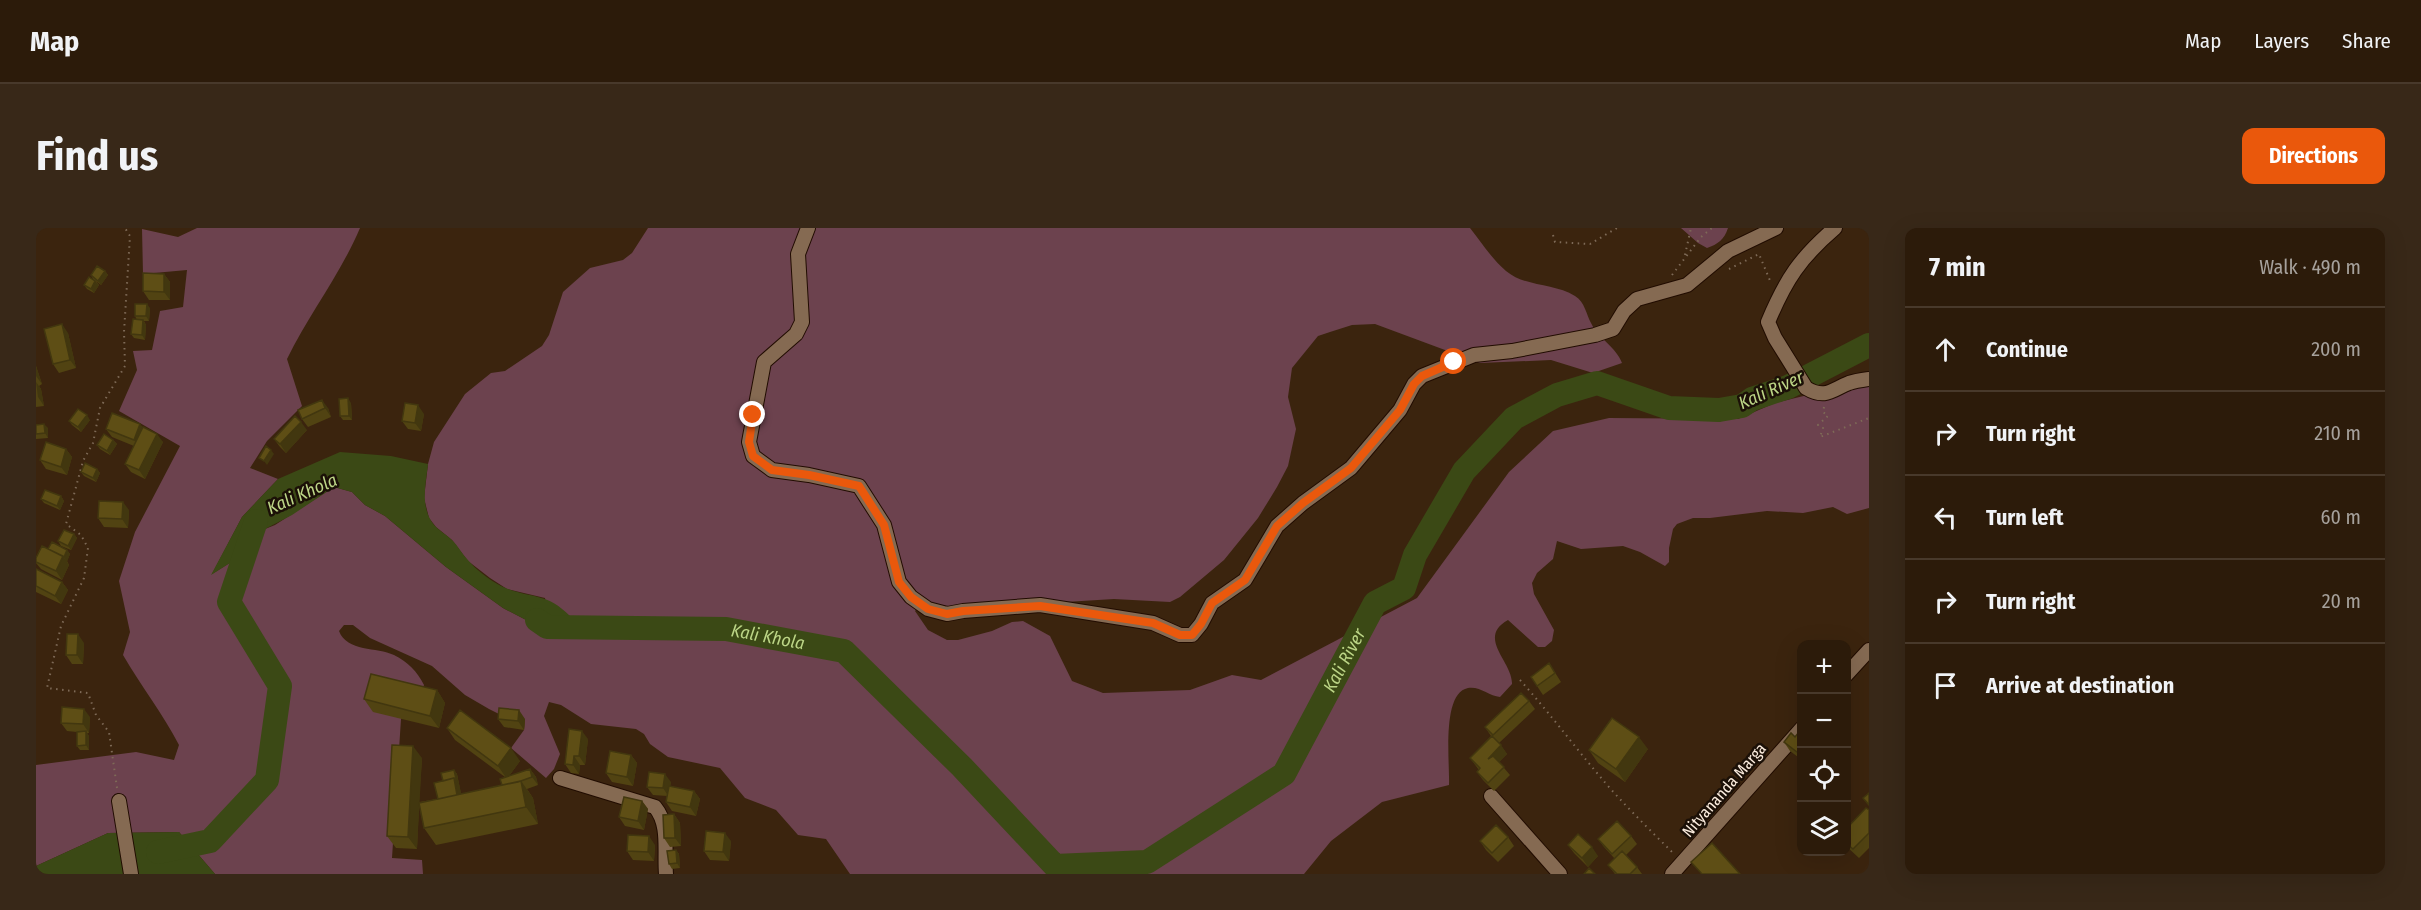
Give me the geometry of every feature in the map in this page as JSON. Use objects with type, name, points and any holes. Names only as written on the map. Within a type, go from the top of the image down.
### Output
[{"type":"street","points":[[808,228],[798,254],[802,322],[796,334],[764,362],[749,442],[753,456],[772,470],[859,486],[884,525],[899,582],[911,597],[928,609],[947,614],[1040,606],[1153,623],[1180,635],[1192,635],[1201,624],[1212,603],[1245,580],[1277,526],[1303,503],[1351,468],[1400,410],[1414,384],[1422,376],[1474,355],[1512,351],[1595,335],[1613,329],[1624,311],[1637,299],[1687,285],[1728,251],[1776,228]]},
{"type":"street","points":[[1835,228],[1810,250],[1790,275],[1768,322],[1775,338],[1804,385],[1811,391],[1832,393],[1847,383],[1869,379]]},
{"type":"street","points":[[1851,670],[1869,650]]},
{"type":"street","name":"Nityananda Marga","points":[[1672,874],[1797,734]]},
{"type":"street","points":[[560,778],[655,807],[661,814],[665,831],[666,874]]},
{"type":"street","points":[[1491,796],[1560,874]]},
{"type":"street","points":[[119,801],[131,874]]},
{"type":"path","points":[[119,801],[109,732],[96,715],[88,693],[47,688],[61,626],[84,578],[88,548],[81,535],[66,524],[82,461],[93,443],[100,408],[125,366],[124,332],[130,236],[125,228]]},
{"type":"path","points":[[1552,235],[1555,242],[1590,244],[1617,228]]},
{"type":"path","points":[[1684,258],[1691,228]]},
{"type":"path","points":[[1665,291],[1667,281],[1684,258],[1701,237],[1712,228]]},
{"type":"path","points":[[1720,270],[1729,269],[1759,254],[1777,300]]},
{"type":"path","points":[[1832,393],[1825,396],[1823,412],[1828,416],[1818,425],[1824,428],[1820,437],[1869,418]]},
{"type":"path","points":[[1520,680],[1558,722],[1605,781],[1641,821],[1683,862]]},
{"type":"shaded area","points":[[197,228],[360,228],[287,359],[302,406],[267,441],[250,468],[278,479],[242,517],[212,574],[252,549],[265,529],[334,487],[352,492],[365,505],[385,516],[446,567],[503,608],[551,633],[545,598],[507,589],[490,578],[468,561],[452,540],[429,518],[424,498],[428,464],[434,442],[465,394],[491,373],[505,371],[542,346],[549,335],[563,292],[590,268],[623,260],[632,253],[648,228],[1470,228],[1506,271],[1522,280],[1567,292],[1581,301],[1594,329],[1616,352],[1622,363],[1593,373],[1551,360],[1480,363],[1375,324],[1352,325],[1318,336],[1292,368],[1288,397],[1296,429],[1288,466],[1277,487],[1258,518],[1224,560],[1180,597],[1170,602],[1114,599],[1049,603],[1017,600],[958,613],[923,602],[915,611],[928,630],[947,640],[958,640],[992,631],[1012,622],[1023,621],[1050,636],[1072,681],[1103,693],[1190,690],[1232,675],[1261,680],[1417,598],[1509,472],[1553,431],[1609,418],[1738,419],[1775,403],[1869,383],[1869,508],[1847,514],[1833,507],[1803,513],[1767,511],[1693,518],[1677,524],[1673,529],[1669,562],[1665,566],[1640,552],[1623,546],[1581,549],[1557,541],[1553,559],[1537,573],[1532,583],[1534,594],[1554,630],[1552,641],[1545,647],[1538,647],[1508,620],[1499,627],[1495,634],[1495,642],[1511,676],[1512,684],[1500,697],[1472,688],[1459,693],[1450,715],[1449,785],[1382,802],[1331,841],[1304,874],[850,874],[826,839],[798,835],[776,810],[745,798],[720,768],[668,757],[650,744],[644,734],[636,729],[591,724],[561,705],[549,702],[544,716],[560,754],[554,769],[546,778],[511,748],[524,730],[525,719],[505,717],[489,709],[465,695],[432,666],[370,638],[353,625],[344,625],[339,631],[343,638],[355,646],[394,655],[412,667],[424,685],[421,693],[401,719],[392,858],[422,860],[423,874],[215,874],[179,832],[108,833],[36,866],[36,765],[136,752],[174,760],[179,745],[123,655],[130,632],[119,581],[135,532],[180,446],[119,411],[137,370],[133,351],[152,350],[160,311],[183,307],[187,270],[143,274],[142,229],[178,237]]},
{"type":"shaded area","points":[[1681,228],[1728,228],[1720,241],[1707,248]]},
{"type":"water","points":[[340,452],[391,456],[428,464],[425,499],[427,512],[432,522],[453,541],[475,568],[491,580],[508,589],[547,600],[562,609],[570,616],[567,635],[551,633],[503,608],[446,567],[385,516],[365,505],[352,492],[334,487],[292,515],[265,529],[252,549],[211,575],[242,517],[278,479]]},
{"type":"water","points":[[179,832],[215,874],[36,874],[36,866],[108,833]]},
{"type":"building","points":[[97,266],[105,271],[98,281],[91,275]]},
{"type":"building","points":[[143,273],[164,274],[164,292],[143,291]]},
{"type":"building","points":[[89,277],[95,281],[91,289],[84,285]]},
{"type":"building","points":[[135,304],[147,304],[146,316],[135,316]]},
{"type":"building","points":[[133,319],[143,320],[142,335],[131,334]]},
{"type":"building","points":[[62,324],[70,360],[53,364],[44,329]]},
{"type":"building","points":[[348,398],[349,416],[340,416],[339,399]]},
{"type":"building","points":[[322,400],[325,408],[302,419],[298,410]]},
{"type":"building","points":[[405,403],[418,405],[415,423],[402,421]]},
{"type":"building","points":[[78,409],[87,415],[78,427],[69,421]]},
{"type":"building","points":[[112,413],[140,424],[134,440],[106,429]]},
{"type":"building","points":[[295,416],[301,422],[280,444],[274,439]]},
{"type":"building","points":[[44,424],[45,433],[36,434],[36,425]]},
{"type":"building","points":[[143,427],[157,434],[139,470],[125,464]]},
{"type":"building","points":[[104,434],[113,440],[107,451],[97,445]]},
{"type":"building","points":[[46,442],[66,449],[61,467],[40,460]]},
{"type":"building","points":[[266,446],[271,450],[264,461],[259,458]]},
{"type":"building","points":[[85,463],[97,469],[93,478],[81,472]]},
{"type":"building","points":[[45,490],[61,496],[57,506],[41,499]]},
{"type":"building","points":[[99,501],[123,502],[122,519],[98,518]]},
{"type":"building","points":[[64,530],[74,534],[68,546],[58,541]]},
{"type":"building","points":[[52,542],[67,550],[64,557],[48,549]]},
{"type":"building","points":[[42,546],[63,556],[56,571],[36,562]]},
{"type":"building","points":[[36,569],[62,582],[55,596],[36,586]]},
{"type":"building","points":[[67,634],[78,634],[77,655],[66,655]]},
{"type":"building","points":[[1549,663],[1555,673],[1537,686],[1531,677]]},
{"type":"building","points":[[371,674],[437,690],[430,716],[364,699]]},
{"type":"building","points":[[1521,693],[1529,701],[1493,735],[1485,727]]},
{"type":"building","points":[[62,707],[84,709],[83,724],[61,723]]},
{"type":"building","points":[[499,708],[519,710],[518,721],[498,719]]},
{"type":"building","points":[[460,710],[511,748],[498,766],[447,728]]},
{"type":"building","points":[[1612,718],[1639,737],[1616,769],[1589,750]]},
{"type":"building","points":[[569,729],[582,731],[579,756],[574,756],[573,765],[565,764]]},
{"type":"building","points":[[86,731],[86,745],[77,746],[77,732]]},
{"type":"building","points":[[1791,733],[1795,737],[1797,734],[1797,752],[1784,742]]},
{"type":"building","points":[[1492,736],[1501,745],[1488,759],[1493,756],[1504,767],[1488,783],[1477,772],[1480,768],[1470,758]]},
{"type":"building","points":[[392,745],[413,746],[408,837],[387,836]]},
{"type":"building","points":[[610,751],[631,755],[627,777],[606,773]]},
{"type":"building","points":[[530,769],[532,777],[502,785],[500,779]]},
{"type":"building","points":[[454,770],[457,783],[454,778],[443,781],[441,773]]},
{"type":"building","points":[[649,772],[665,774],[663,788],[647,787]]},
{"type":"building","points":[[454,778],[457,795],[438,799],[434,783]]},
{"type":"building","points":[[521,781],[526,807],[424,828],[419,803]]},
{"type":"building","points":[[669,786],[694,791],[690,807],[666,802]]},
{"type":"building","points":[[1869,793],[1869,805],[1863,798]]},
{"type":"building","points":[[624,797],[642,801],[638,821],[619,817]]},
{"type":"building","points":[[1866,808],[1869,810],[1869,833],[1853,849],[1851,847],[1851,824]]},
{"type":"building","points":[[674,814],[675,838],[664,838],[663,815]]},
{"type":"building","points":[[1617,821],[1631,836],[1612,854],[1598,839]]},
{"type":"building","points":[[1496,825],[1508,837],[1492,853],[1480,841]]},
{"type":"building","points":[[706,831],[725,833],[723,852],[704,851]]},
{"type":"building","points":[[1578,834],[1592,847],[1582,858],[1568,845]]},
{"type":"building","points":[[628,835],[649,836],[648,852],[627,851]]},
{"type":"building","points":[[1712,843],[1740,874],[1702,874],[1691,862]]},
{"type":"building","points":[[676,850],[677,863],[669,864],[667,851]]},
{"type":"building","points":[[1622,851],[1637,867],[1630,874],[1617,874],[1608,865]]},
{"type":"building","points":[[1589,868],[1595,874],[1584,874]]},
{"type":"waterway","name":"Kali River","points":[[537,620],[547,627],[726,629],[844,651],[962,767],[1055,866],[1147,862],[1284,774],[1375,603],[1404,588],[1415,555],[1464,471],[1514,418],[1557,395],[1597,383],[1669,408],[1719,410],[1742,406],[1752,399],[1788,387],[1869,345]]},
{"type":"waterway","name":"Kali Khola","points":[[158,852],[210,841],[267,780],[280,686],[229,602],[256,521]]},
{"type":"route","points":[[753,415],[749,442],[753,456],[772,470],[859,486],[884,525],[899,582],[911,597],[928,609],[947,614],[1040,606],[1153,623],[1180,635],[1192,635],[1201,624],[1212,603],[1245,580],[1277,526],[1328,483],[1351,468],[1400,410],[1414,384],[1422,376],[1454,362]]}]
